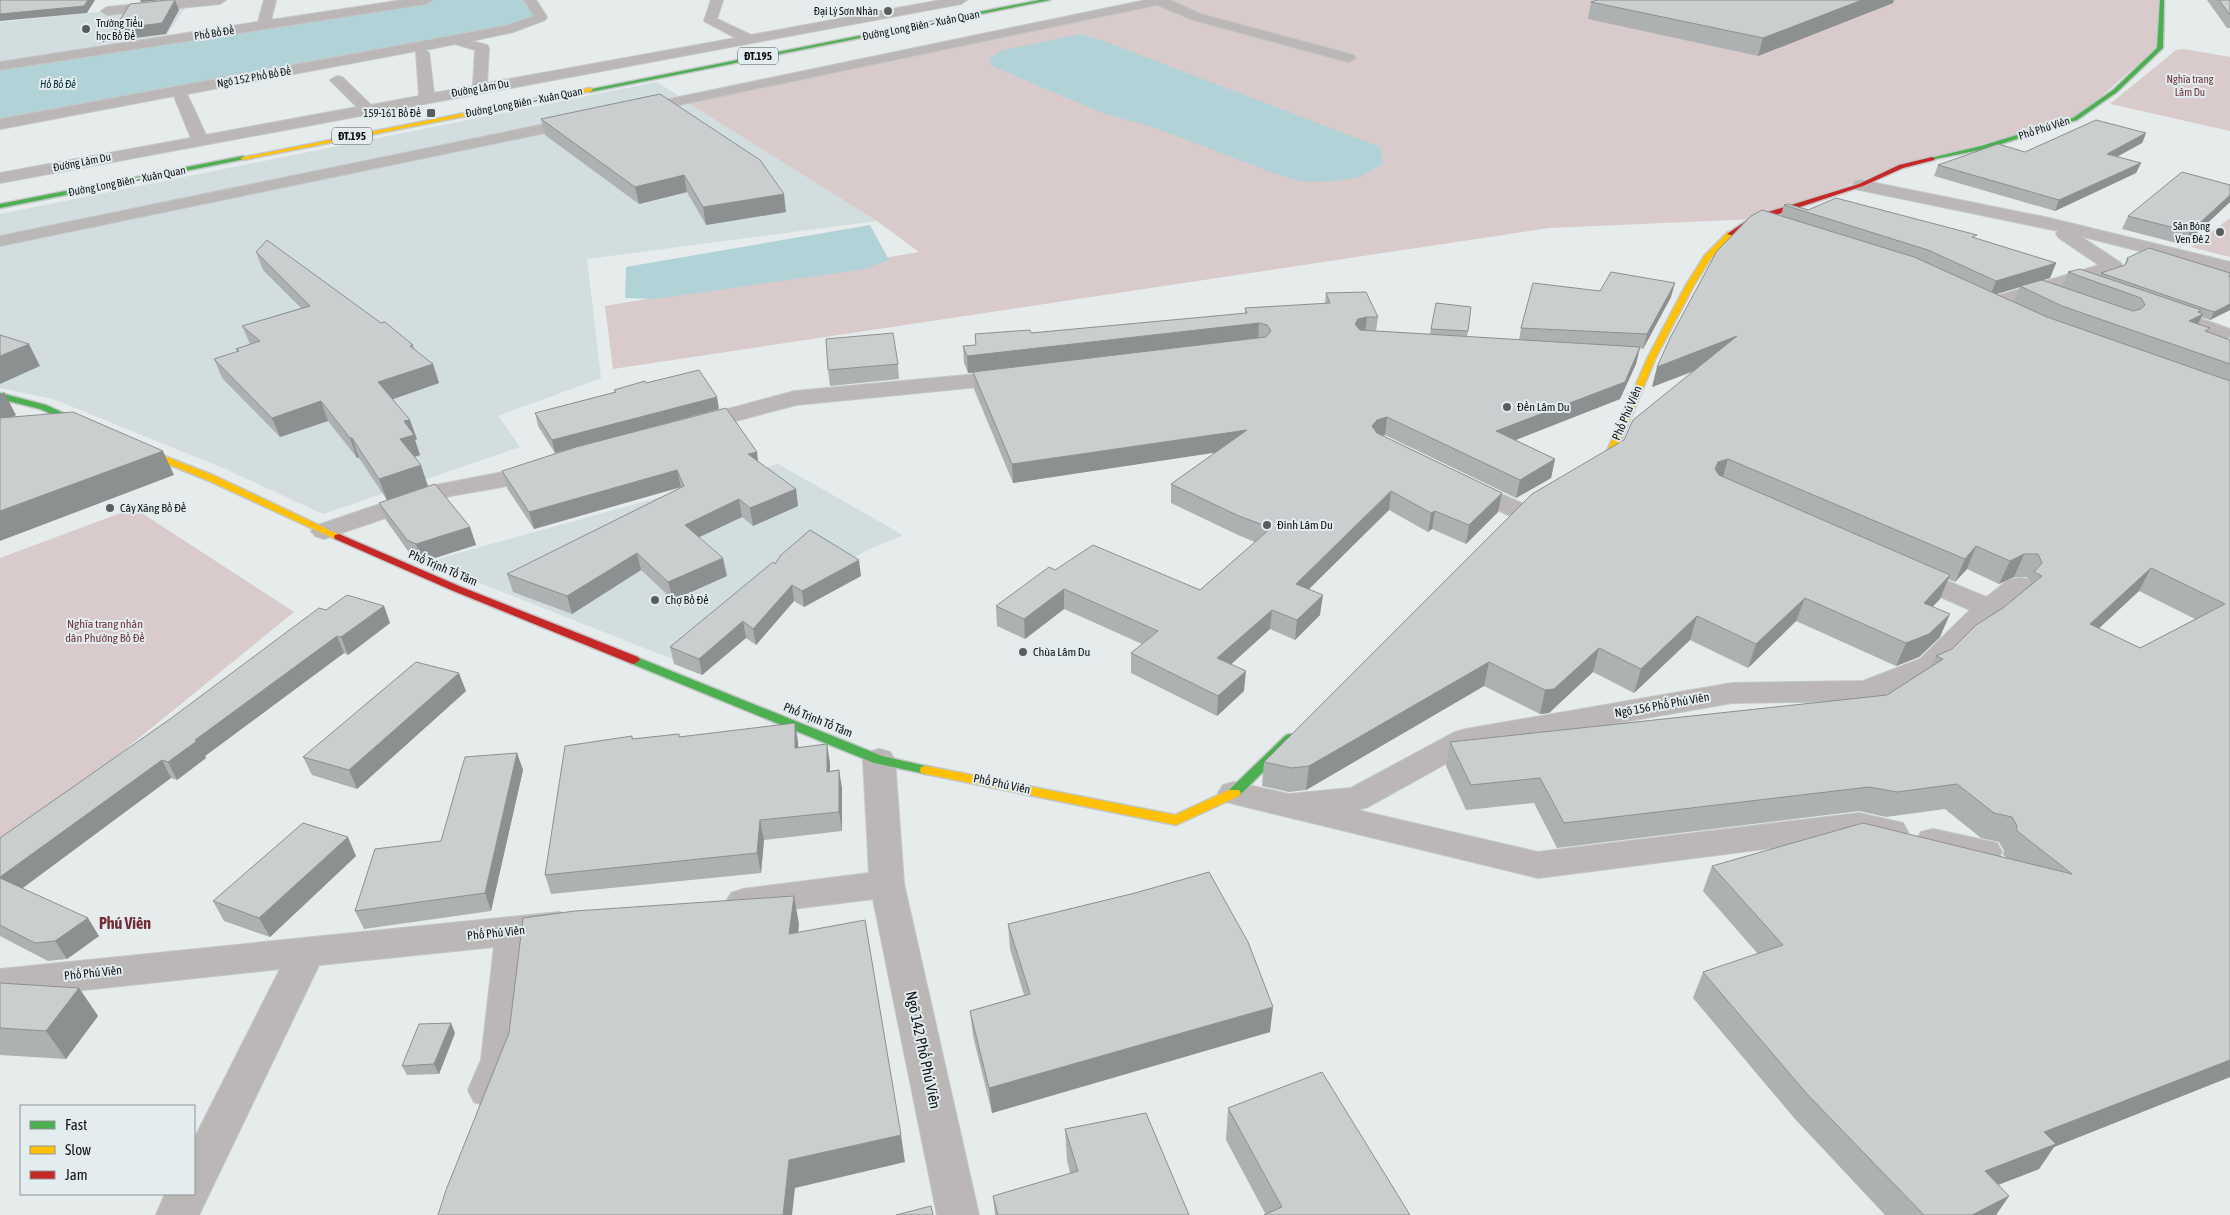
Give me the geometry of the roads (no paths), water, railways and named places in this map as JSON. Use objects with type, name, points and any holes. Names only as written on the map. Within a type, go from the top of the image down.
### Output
[{"type":"street","points":[[107,11],[220,0]]},
{"type":"street","points":[[263,26],[270,0]]},
{"type":"street","name":"Phố Bồ Đề","points":[[0,66],[427,0]]},
{"type":"street","name":"Ngõ 152 Phố Bồ Đề","points":[[0,124],[508,29],[531,22],[541,16],[530,0]]},
{"type":"street","points":[[716,0],[710,21],[749,39]]},
{"type":"street","name":"Đường Lâm Du","points":[[0,178],[961,0]]},
{"type":"street","points":[[993,11],[1024,0]]},
{"type":"street","name":"Đường Long Biên – Xuân Quan","points":[[0,206],[1048,0]]},
{"type":"street","name":"Phố Phú Viên","points":[[1576,475],[1610,455],[1642,357],[1708,257],[1729,235],[1755,219],[1861,185],[1901,166],[1983,148],[2075,119],[2114,91],[2160,48],[2162,0]]},
{"type":"street","points":[[626,112],[1161,1],[1196,17],[1349,58]]},
{"type":"street","points":[[704,67],[749,39]]},
{"type":"street","points":[[455,40],[482,48],[480,88]]},
{"type":"street","points":[[422,53],[426,98]]},
{"type":"street","points":[[337,80],[367,109]]},
{"type":"street","points":[[179,91],[200,140]]},
{"type":"street","points":[[0,241],[597,118]]},
{"type":"street","name":"Phố Phú Viên","points":[[1861,185],[2049,223],[2230,268]]},
{"type":"street","points":[[1755,219],[1783,228]]},
{"type":"street","points":[[2012,316],[1979,301],[2035,291],[2114,267],[2049,223]]},
{"type":"street","points":[[2072,279],[2098,289]]},
{"type":"street","points":[[2035,291],[2062,300]]},
{"type":"street","points":[[2143,304],[2223,332]]},
{"type":"street","points":[[674,430],[795,398],[1034,375]]},
{"type":"street","points":[[0,396],[43,407],[107,435]]},
{"type":"street","name":"Phố Trịnh Tố Tâm","points":[[124,443],[194,473],[212,478],[324,531],[455,588],[879,760]]},
{"type":"street","points":[[324,531],[445,490],[502,480],[564,460]]},
{"type":"street","points":[[1446,475],[1517,511]]},
{"type":"street","points":[[1890,564],[1988,608]]},
{"type":"street","name":"Ngõ 156 Phố Phú Viên","points":[[1288,806],[1357,798],[1466,739],[1732,693],[1867,691],[1930,664],[1988,608],[2004,598],[2017,584]]},
{"type":"street","name":"Phố Phú Viên","points":[[879,760],[1176,820],[1234,793],[1298,730]]},
{"type":"street","points":[[708,907],[888,884],[879,760]]},
{"type":"street","points":[[1234,793],[1538,865],[1859,825],[1984,852]]},
{"type":"street","name":"Ngõ 142 Phố Phú Viên","points":[[888,884],[958,1215]]},
{"type":"street","name":"Phố Phú Viên","points":[[0,984],[514,932],[591,922]]},
{"type":"street","points":[[475,1124],[500,1060],[514,932]]},
{"type":"street","points":[[195,1178],[307,952]]},
{"type":"street","points":[[177,1215],[187,1195]]},
{"type":"water","name":"Hồ Bồ Đề","points":[[432,0],[530,0],[539,13],[532,22],[0,119],[0,70]]},
{"type":"water","points":[[1080,34],[1101,40],[1380,147],[1383,164],[1360,177],[1337,181],[1303,182],[1273,173],[1153,127],[1105,114],[992,66],[989,59],[1000,51]]},
{"type":"water","points":[[870,225],[889,260],[866,269],[656,299],[625,298],[626,267]]},
{"type":"place","name":"Đại Lý Sơn Nhàn","points":[[888,11]]},
{"type":"place","name":"Trường Tiểu học Bồ Đề","points":[[86,29]]},
{"type":"place","name":"159-161 Bồ Đề","points":[[431,113]]},
{"type":"place","name":"Sân Bóng Ven Đê 2","points":[[2220,232]]},
{"type":"place","name":"Đền Lâm Du","points":[[1507,407]]},
{"type":"place","name":"Cây Xăng Bồ Đề","points":[[110,508]]},
{"type":"place","name":"Đình Lâm Du","points":[[1267,525]]},
{"type":"place","name":"Chợ Bồ Đề","points":[[655,600]]},
{"type":"place","name":"Chùa Lâm Du","points":[[1023,652]]},
{"type":"district","name":"Phú Viên","points":[[125,923]]},
{"type":"park label","name":"Nghĩa trang Lâm Du","points":[[2190,85]]},
{"type":"park label","name":"Nghĩa trang nhân dân Phường Bồ Đề","points":[[105,631]]}]
